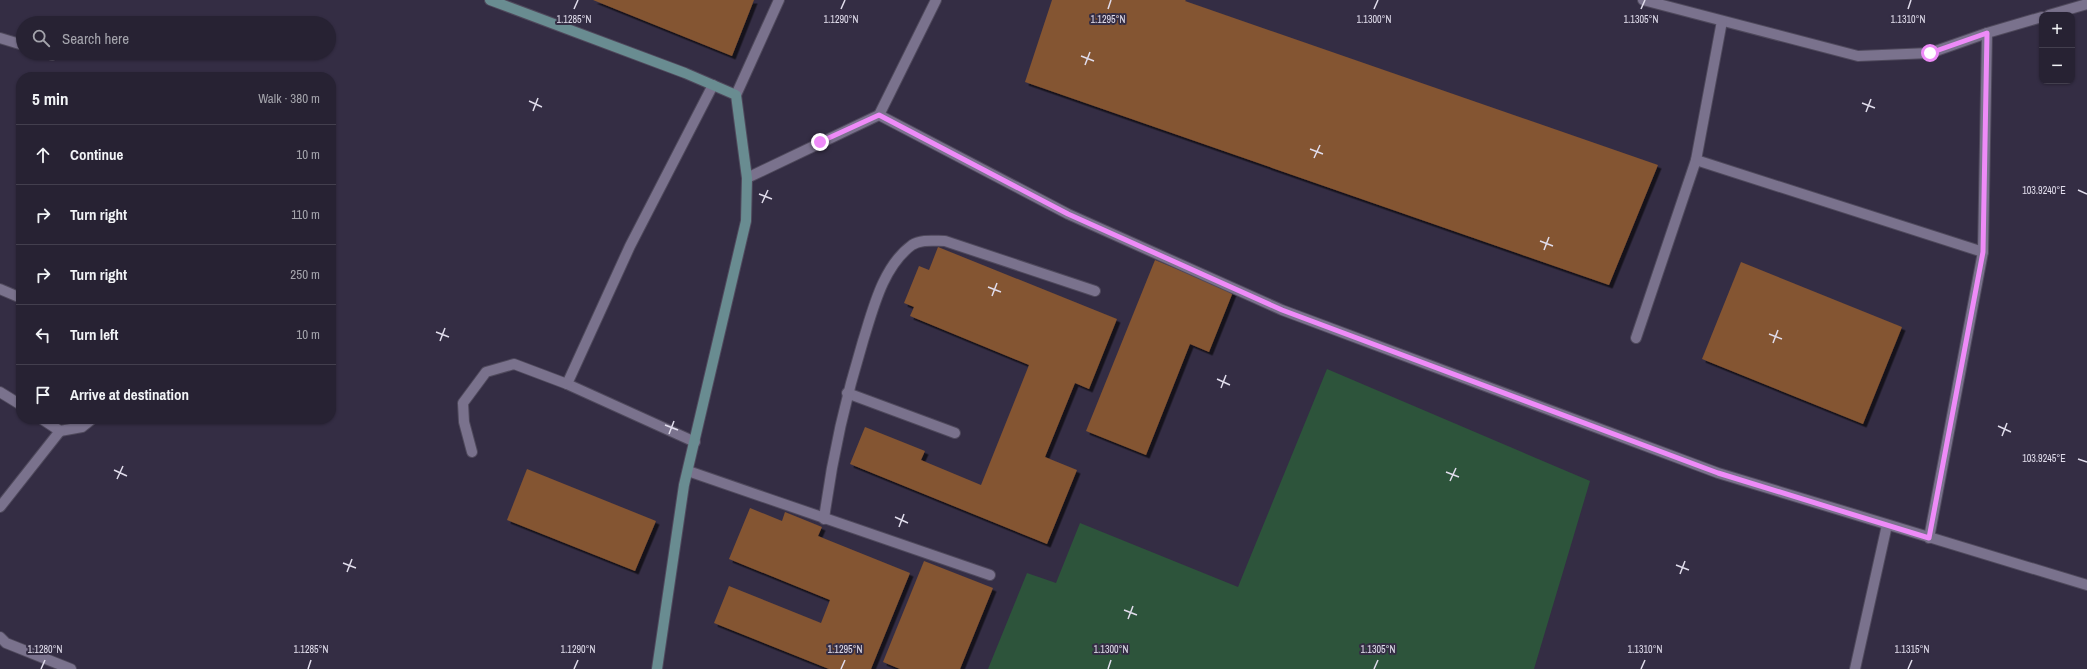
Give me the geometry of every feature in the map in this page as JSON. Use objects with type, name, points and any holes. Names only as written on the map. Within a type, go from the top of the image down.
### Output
[{"type":"street","points":[[490,0],[736,95]]},
{"type":"street","points":[[657,669],[688,471],[746,221],[747,178],[736,95],[779,0]]},
{"type":"street","points":[[747,178],[879,115],[936,0]]},
{"type":"street","points":[[1643,0],[1858,56],[1930,53],[1987,33],[2039,18]]},
{"type":"street","points":[[2059,12],[2087,4]]},
{"type":"street","points":[[1636,338],[1696,160],[1722,20]]},
{"type":"street","points":[[1929,538],[1983,252],[1987,33]]},
{"type":"street","points":[[0,38],[16,43]]},
{"type":"street","points":[[567,384],[630,246],[713,85]]},
{"type":"street","points":[[879,115],[1068,214],[1282,310],[1718,473],[2087,585]]},
{"type":"street","points":[[1696,160],[1983,252]]},
{"type":"street","points":[[824,519],[832,460],[847,393],[875,302],[892,267],[913,245],[926,240],[945,241],[1095,291]]},
{"type":"street","points":[[0,289],[16,296]]},
{"type":"street","points":[[472,452],[464,422],[463,403],[486,372],[514,364],[567,384],[695,442]]},
{"type":"street","points":[[0,392],[16,402]]},
{"type":"street","points":[[847,393],[955,433]]},
{"type":"street","points":[[50,424],[60,431]]},
{"type":"street","points":[[0,507],[60,431],[82,427],[86,424]]},
{"type":"street","points":[[688,471],[990,575]]},
{"type":"street","points":[[1856,669],[1887,525]]},
{"type":"street","points":[[0,636],[6,643],[71,669]]},
{"type":"green space","points":[[1327,369],[1590,481],[1534,669],[988,669],[1027,573],[1056,583],[1080,523],[1238,587]]},
{"type":"building","points":[[593,0],[754,0],[732,56]]},
{"type":"building","points":[[1052,0],[1186,0],[1185,1],[1658,165],[1609,285],[1025,82]]},
{"type":"building","points":[[938,247],[1117,319],[1089,389],[1075,383],[1045,457],[1077,470],[1047,544],[850,464],[865,427],[925,451],[921,460],[981,485],[1029,365],[910,316],[914,307],[904,303],[919,266],[929,270]]},
{"type":"building","points":[[1155,260],[1233,292],[1209,352],[1190,344],[1146,455],[1086,431]]},
{"type":"building","points":[[1741,262],[1902,327],[1863,424],[1702,359]]},
{"type":"building","points":[[527,469],[656,521],[635,571],[507,520]]},
{"type":"building","points":[[750,508],[782,521],[785,512],[822,527],[818,536],[910,573],[871,669],[829,669],[714,623],[729,586],[821,623],[830,600],[729,559]]},
{"type":"building","points":[[924,561],[993,588],[960,669],[900,669],[883,662]]},
{"type":"route","points":[[820,142],[879,115],[1068,214],[1282,310],[1718,473],[1929,538],[1983,252],[1987,33],[1930,53]]}]
